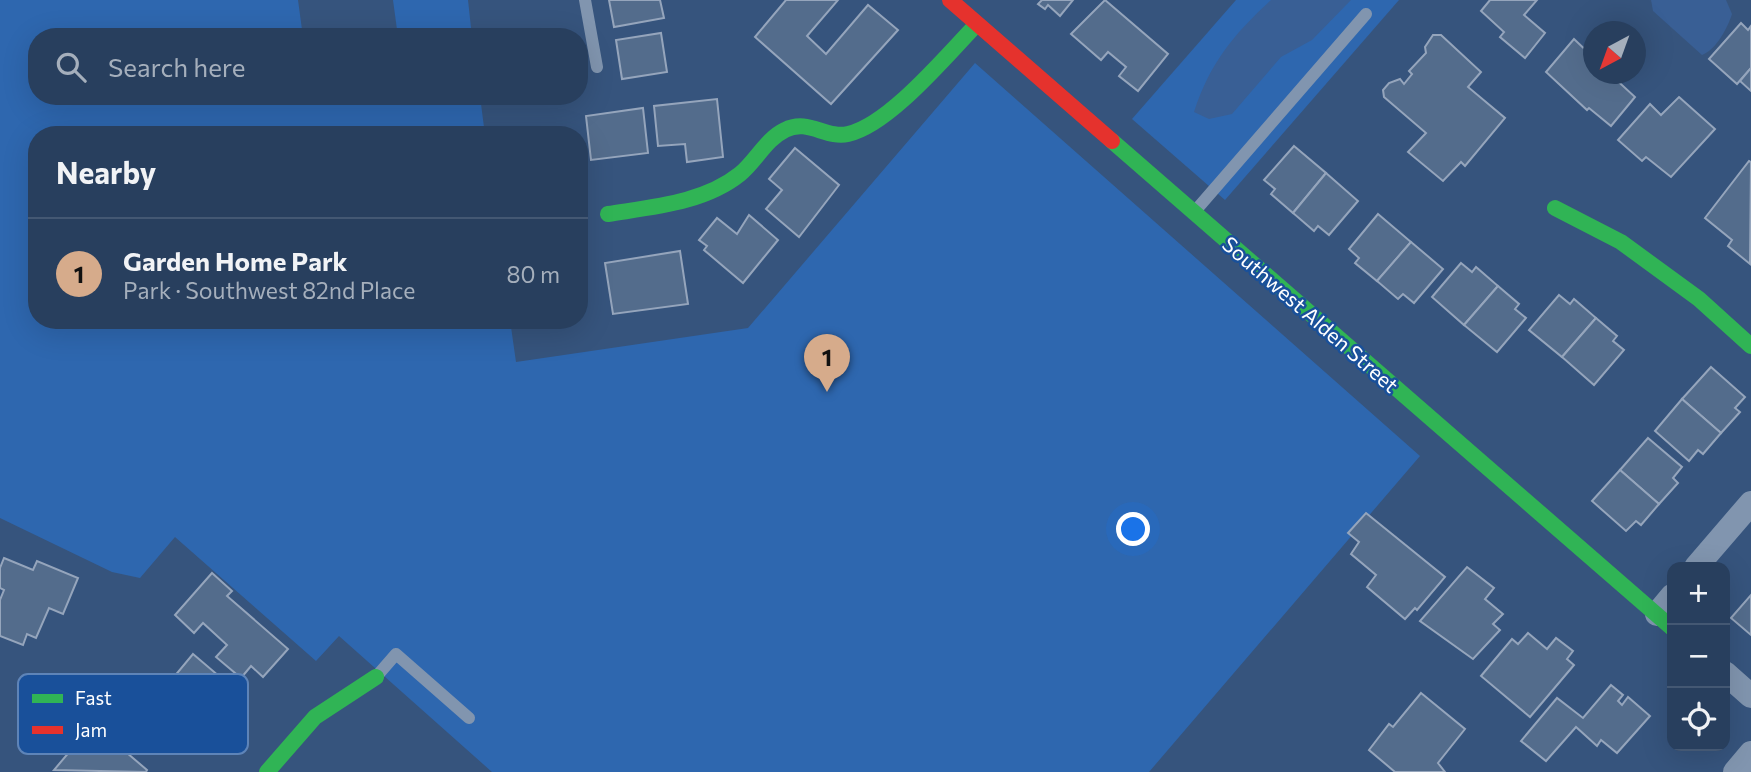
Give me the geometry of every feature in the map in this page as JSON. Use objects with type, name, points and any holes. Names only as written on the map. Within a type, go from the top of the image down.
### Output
[{"type":"street","name":"Southwest Alden Street","points":[[950,0],[1194,213],[1667,613]]},
{"type":"street","points":[[608,214],[678,202],[709,191],[737,177],[762,149],[789,127],[808,124],[841,135],[863,130],[904,96],[977,24]]},
{"type":"street","points":[[1555,208],[1621,242],[1699,299],[1751,346]]},
{"type":"street","points":[[1700,562],[1751,503]]},
{"type":"street","points":[[267,772],[315,717],[376,677]]},
{"type":"street","points":[[1730,677],[1751,696]]},
{"type":"street","points":[[1735,772],[1751,753]]},
{"type":"lane","points":[[585,0],[597,67]]},
{"type":"lane","points":[[1194,213],[1366,14]]},
{"type":"lane","points":[[376,677],[396,654],[469,718]]},
{"type":"shaded area","points":[[0,0],[298,0],[302,28],[28,28],[28,105],[481,105],[484,126],[28,126],[28,329],[511,329],[516,362],[748,328],[975,63],[1420,456],[1149,772],[492,772],[339,636],[316,661],[175,537],[140,578],[112,572],[0,518]]},
{"type":"shaded area","points":[[393,0],[468,0],[471,28],[397,28]]},
{"type":"shaded area","points":[[1236,0],[1399,0],[1225,200],[1132,119]]},
{"type":"shaded area","points":[[1271,0],[1351,0],[1312,40],[1281,57],[1232,114],[1209,119],[1194,112],[1215,64],[1245,25]]},
{"type":"shaded area","points":[[1651,0],[1726,0],[1732,14],[1717,43],[1702,55],[1653,11]]},
{"type":"building","points":[[609,0],[660,0],[664,18],[614,27]]},
{"type":"building","points":[[786,0],[838,0],[807,36],[826,54],[868,5],[898,30],[831,104],[755,37]]},
{"type":"building","points":[[1042,0],[1073,0],[1060,16],[1048,5],[1045,9],[1038,4]]},
{"type":"building","points":[[1105,0],[1168,54],[1138,91],[1119,76],[1126,67],[1108,52],[1101,60],[1071,34]]},
{"type":"building","points":[[1490,0],[1537,0],[1524,15],[1545,33],[1525,58],[1500,37],[1504,32],[1481,11]]},
{"type":"building","points":[[1741,23],[1748,30],[1751,26],[1751,68],[1737,84],[1709,59]]},
{"type":"building","points":[[661,33],[667,72],[622,79],[616,40]]},
{"type":"building","points":[[1433,35],[1441,35],[1481,72],[1468,87],[1505,118],[1465,166],[1461,162],[1443,181],[1408,152],[1426,133],[1384,97],[1383,90],[1389,83],[1400,79],[1404,84],[1412,74],[1409,71],[1426,53],[1425,47]]},
{"type":"building","points":[[1574,39],[1583,48],[1583,84],[1621,84],[1635,97],[1611,126],[1589,108],[1587,110],[1546,72]]},
{"type":"building","points":[[1751,68],[1751,91],[1740,81]]},
{"type":"building","points":[[1679,97],[1715,129],[1671,177],[1646,157],[1642,161],[1618,140],[1650,104],[1661,115]]},
{"type":"building","points":[[717,99],[723,157],[687,162],[685,144],[658,146],[654,106]]},
{"type":"building","points":[[643,108],[648,153],[591,160],[586,116]]},
{"type":"building","points":[[1294,146],[1326,173],[1293,213],[1271,194],[1275,189],[1264,180]]},
{"type":"building","points":[[795,148],[839,185],[799,237],[766,209],[782,190],[769,179]]},
{"type":"building","points":[[1749,161],[1750,264],[1728,246],[1732,240],[1705,218]]},
{"type":"building","points":[[1326,173],[1358,201],[1329,235],[1318,226],[1314,231],[1293,213]]},
{"type":"building","points":[[1378,214],[1411,242],[1377,281],[1355,263],[1359,258],[1349,249]]},
{"type":"building","points":[[749,215],[778,240],[743,283],[704,250],[707,246],[699,240],[717,218],[737,234]]},
{"type":"building","points":[[1411,242],[1443,269],[1414,303],[1403,294],[1398,299],[1377,281]]},
{"type":"building","points":[[680,251],[688,304],[613,314],[605,263]]},
{"type":"building","points":[[1461,263],[1472,272],[1476,267],[1498,286],[1464,325],[1432,297]]},
{"type":"building","points":[[1498,286],[1519,304],[1515,309],[1526,318],[1497,352],[1464,325]]},
{"type":"building","points":[[1559,295],[1570,304],[1574,299],[1596,318],[1562,357],[1529,330]]},
{"type":"building","points":[[1596,318],[1617,336],[1613,341],[1624,350],[1594,385],[1562,357]]},
{"type":"building","points":[[1711,367],[1745,397],[1735,408],[1740,412],[1721,433],[1682,399]]},
{"type":"building","points":[[1682,399],[1721,433],[1703,454],[1698,450],[1689,461],[1655,431]]},
{"type":"building","points":[[1648,438],[1682,467],[1673,478],[1678,483],[1659,504],[1620,470]]},
{"type":"building","points":[[1620,470],[1659,504],[1641,525],[1636,521],[1626,531],[1592,501]]},
{"type":"building","points":[[1366,513],[1445,577],[1417,610],[1415,608],[1405,619],[1367,587],[1376,575],[1351,554],[1359,542],[1348,533]]},
{"type":"building","points":[[4,558],[33,570],[37,561],[78,578],[63,614],[49,608],[36,638],[27,634],[23,645],[0,636],[0,600],[4,590],[0,588],[0,568]]},
{"type":"building","points":[[1467,567],[1494,588],[1485,599],[1503,614],[1493,624],[1500,630],[1473,659],[1420,621]]},
{"type":"building","points":[[212,573],[232,591],[227,596],[288,649],[263,677],[251,666],[244,674],[236,674],[216,657],[227,645],[203,623],[194,633],[175,615]]},
{"type":"building","points":[[1751,595],[1751,635],[1731,618]]},
{"type":"building","points":[[1528,633],[1547,649],[1556,638],[1573,651],[1567,659],[1574,665],[1530,717],[1481,676],[1512,639],[1518,644]]},
{"type":"building","points":[[193,654],[217,674],[176,674]]},
{"type":"building","points":[[1611,685],[1623,695],[1618,701],[1622,705],[1628,697],[1650,716],[1617,753],[1601,740],[1597,746],[1576,727],[1546,761],[1521,741],[1557,698],[1583,718]]},
{"type":"building","points":[[1421,693],[1465,729],[1438,763],[1445,772],[1395,772],[1369,750],[1389,724],[1393,727]]},
{"type":"building","points":[[68,754],[128,754],[147,770],[146,772],[54,770]]},
{"type":"traffic: fast","points":[[608,214],[660,206],[710,192],[740,174],[772,139],[793,127],[809,127],[840,135],[864,128],[917,87],[977,24]]},
{"type":"traffic: fast","points":[[1112,141],[1669,625]]},
{"type":"traffic: fast","points":[[1555,208],[1621,242],[1699,299],[1751,346]]},
{"type":"traffic: fast","points":[[267,772],[315,717],[376,677]]},
{"type":"traffic: jam","points":[[950,0],[1112,141]]},
{"type":"place","name":"Garden Home Park","points":[[827,392]]}]
